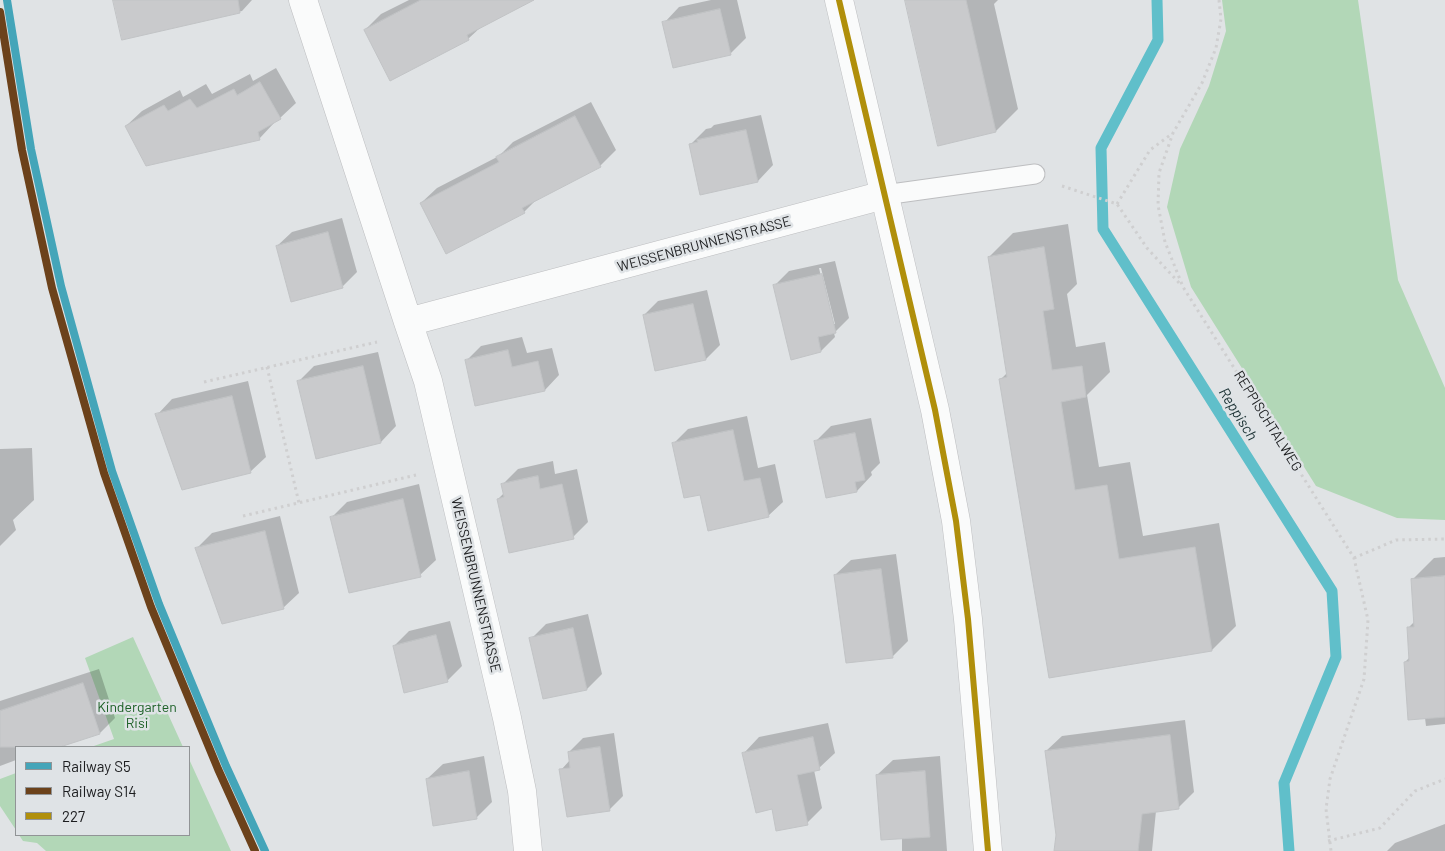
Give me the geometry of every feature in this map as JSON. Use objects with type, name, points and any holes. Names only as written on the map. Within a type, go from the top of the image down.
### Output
[{"type":"street","name":"WEISSENBRUNNENSTRASSE","points":[[303,0],[430,391],[507,718],[522,791],[528,851]]},
{"type":"street","points":[[839,0],[935,410],[956,521],[968,619],[988,851]]},
{"type":"street","name":"WEISSENBRUNNENSTRASSE","points":[[410,328],[884,195]]},
{"type":"lane","points":[[884,195],[1035,174]]},
{"type":"path","name":"REPPISCHTALWEG","points":[[1219,0],[1221,19],[1216,48],[1202,83],[1173,133],[1159,173],[1158,205],[1165,242],[1183,287],[1354,558],[1368,620],[1364,679],[1330,779],[1326,808],[1330,851]]},
{"type":"path","points":[[1117,204],[1150,150],[1173,133]]},
{"type":"path","points":[[1055,184],[1117,204],[1147,248],[1183,287]]},
{"type":"path","points":[[204,382],[410,328]]},
{"type":"path","points":[[267,367],[299,503]]},
{"type":"path","points":[[244,516],[401,478]]},
{"type":"path","points":[[1354,558],[1396,540],[1445,539]]},
{"type":"path","points":[[1328,841],[1380,828],[1415,791],[1445,779]]},
{"type":"green space","points":[[1222,0],[1358,0],[1398,280],[1445,388],[1445,520],[1397,518],[1316,486],[1191,287],[1167,207],[1180,149],[1209,86],[1226,31]]},
{"type":"green space","name":"Kindergarten Risi","points":[[133,637],[183,746],[94,746],[114,739],[85,658]]},
{"type":"green space","name":"Kindergarten Risi","points":[[190,761],[231,851],[46,851],[37,843],[23,841],[20,836],[190,836]]},
{"type":"green space","points":[[15,773],[15,828],[0,806],[0,779]]},
{"type":"building","points":[[113,0],[238,0],[240,13],[122,40]]},
{"type":"building","points":[[421,0],[534,0],[467,35],[469,40],[390,81],[364,30]]},
{"type":"building","points":[[905,0],[966,0],[996,132],[938,146]]},
{"type":"building","points":[[720,9],[731,55],[673,68],[662,22]]},
{"type":"building","points":[[260,82],[281,119],[258,132],[260,140],[146,166],[125,126],[164,105],[168,111],[190,99],[197,108],[234,89],[237,95]]},
{"type":"building","points":[[575,116],[601,167],[522,208],[525,213],[446,254],[420,203],[499,162],[496,157]]},
{"type":"building","points":[[746,130],[758,182],[700,195],[689,144],[698,142],[697,140]]},
{"type":"building","points":[[328,232],[343,288],[291,302],[276,246]]},
{"type":"building","points":[[1044,247],[1054,309],[1043,311],[1052,370],[1082,366],[1086,397],[1061,402],[1075,490],[1107,485],[1119,559],[1195,547],[1212,651],[1049,678],[999,379],[1007,377],[988,257]]},
{"type":"building","points":[[822,274],[836,333],[818,337],[821,352],[791,360],[773,285]]},
{"type":"building","points":[[693,304],[706,360],[655,371],[643,315]]},
{"type":"building","points":[[508,350],[512,367],[538,361],[545,391],[475,406],[465,360]]},
{"type":"building","points":[[363,366],[381,443],[316,459],[297,381]]},
{"type":"building","points":[[232,396],[251,473],[182,490],[155,414]]},
{"type":"building","points":[[733,430],[744,481],[760,478],[769,517],[708,531],[700,495],[684,498],[672,443]]},
{"type":"building","points":[[855,433],[865,480],[855,482],[857,492],[826,498],[814,441]]},
{"type":"building","points":[[538,476],[540,489],[562,484],[574,539],[509,553],[497,499],[504,497],[501,484]]},
{"type":"building","points":[[403,499],[421,577],[349,593],[330,517]]},
{"type":"building","points":[[265,531],[284,609],[222,624],[195,548]]},
{"type":"building","points":[[881,569],[893,658],[846,663],[834,575]]},
{"type":"building","points":[[1445,576],[1445,717],[1408,720],[1404,662],[1409,661],[1407,627],[1414,627],[1411,579]]},
{"type":"building","points":[[573,628],[587,690],[543,699],[529,638]]},
{"type":"building","points":[[436,635],[448,682],[404,693],[393,646]]},
{"type":"building","name":"Kindergarten Risi","points":[[83,683],[100,734],[63,746],[0,747],[0,711]]},
{"type":"building","points":[[1170,735],[1179,809],[1142,814],[1138,851],[1054,851],[1056,835],[1045,751]]},
{"type":"building","points":[[813,737],[820,770],[797,775],[808,825],[776,831],[772,809],[756,813],[742,753]]},
{"type":"building","points":[[600,747],[610,811],[567,817],[559,769],[570,768],[568,752]]},
{"type":"building","points":[[469,771],[477,819],[433,826],[426,779]]},
{"type":"building","points":[[925,771],[930,837],[881,840],[876,775]]},
{"type":"waterway","name":"Reppisch","points":[[1157,0],[1158,40],[1101,148],[1103,229],[1332,591],[1336,657],[1284,783],[1289,851]]},
{"type":"rail line","name":"S5","points":[[7,0],[31,149],[61,286],[112,471],[159,604],[226,766],[265,851]]},
{"type":"rail line","name":"S14","points":[[0,12],[22,150],[52,288],[104,473],[151,607],[218,769],[255,851]]},
{"type":"transit line","name":"227","points":[[839,0],[935,410],[956,521],[968,619],[988,851]]}]
